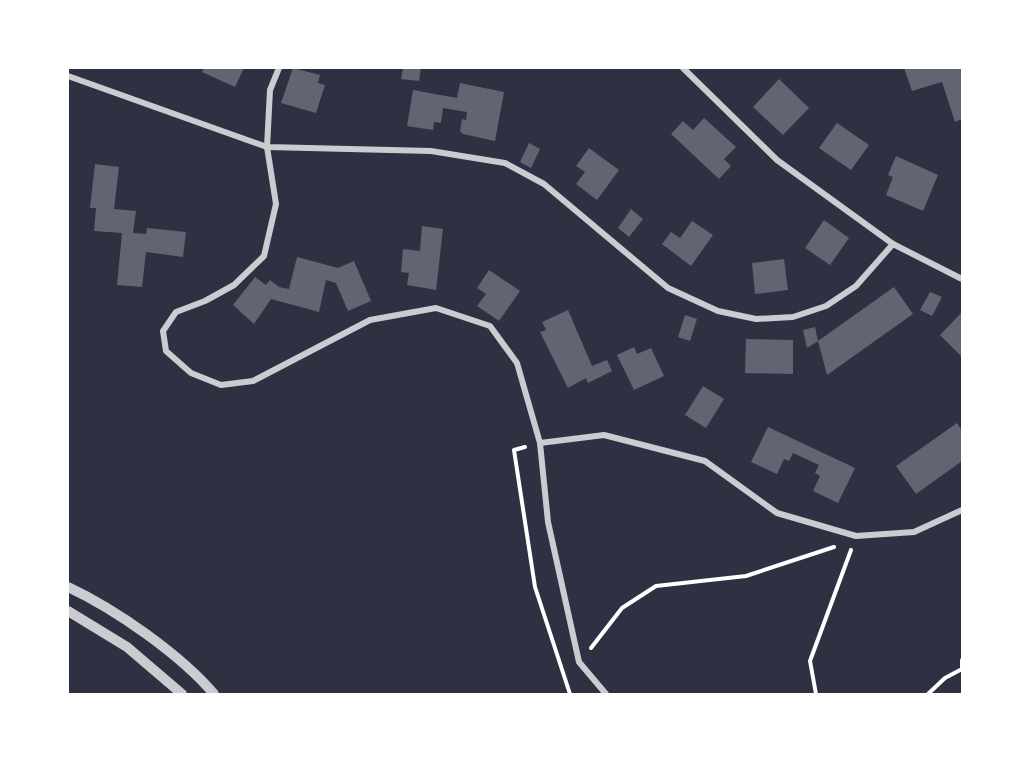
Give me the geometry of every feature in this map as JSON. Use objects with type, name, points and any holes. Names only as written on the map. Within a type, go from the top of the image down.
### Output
[{"type":"street","points":[[279,68],[270,90],[267,147],[276,204],[264,256],[234,285],[206,301],[176,312],[163,331],[166,351],[191,373],[221,384],[253,381],[370,320],[436,308],[490,326],[518,363],[540,442],[548,522],[579,662],[606,694]]},
{"type":"street","points":[[683,68],[777,160],[893,244],[963,279]]},
{"type":"street","points":[[68,76],[267,147],[430,151],[505,163],[544,184],[668,288],[718,311],[756,319],[793,317],[826,306],[856,286],[893,244]]},
{"type":"street","points":[[540,442],[604,435],[705,461],[777,513],[856,536],[914,532],[963,510]]},
{"type":"street","points":[[68,587],[90,597],[140,630],[214,694]]},
{"type":"street","points":[[68,611],[127,647],[182,694]]},
{"type":"path","points":[[540,442],[514,450],[535,587],[570,694]]},
{"type":"path","points":[[579,662],[622,608],[656,586],[746,576],[820,553],[856,536]]},
{"type":"path","points":[[816,694],[810,661],[856,536]]},
{"type":"path","points":[[928,694],[945,678],[962,670],[963,660]]},
{"type":"building","points":[[204,68],[244,68],[235,87],[202,72]]},
{"type":"building","points":[[293,68],[320,75],[318,83],[325,85],[316,113],[281,103]]},
{"type":"building","points":[[403,68],[421,68],[419,81],[401,79]]},
{"type":"building","points":[[904,68],[962,68],[962,119],[955,122],[942,82],[912,91]]},
{"type":"building","points":[[779,79],[809,108],[783,135],[753,107]]},
{"type":"building","points":[[460,83],[504,92],[495,141],[463,134],[460,131],[462,119],[466,120],[467,112],[443,108],[441,123],[434,122],[433,130],[407,126],[413,90],[457,98]]},
{"type":"building","points":[[704,118],[736,147],[724,159],[731,166],[719,179],[671,134],[683,121],[693,130]]},
{"type":"building","points":[[837,123],[869,145],[851,170],[819,148]]},
{"type":"building","points":[[529,143],[540,149],[531,168],[520,162]]},
{"type":"building","points":[[589,148],[619,170],[597,200],[576,184],[585,172],[576,166]]},
{"type":"building","points":[[896,156],[938,175],[923,211],[886,195],[893,177],[888,175]]},
{"type":"building","points":[[95,164],[119,167],[114,209],[136,211],[133,233],[146,234],[147,228],[186,232],[183,257],[146,252],[142,287],[117,285],[122,233],[94,231],[96,208],[90,208]]},
{"type":"building","points":[[631,209],[643,219],[629,237],[618,228]]},
{"type":"building","points":[[824,220],[849,238],[830,265],[805,248]]},
{"type":"building","points":[[692,221],[713,235],[691,266],[662,244],[671,232],[680,238]]},
{"type":"building","points":[[422,226],[443,229],[436,290],[407,285],[409,273],[401,272],[403,249],[420,251]]},
{"type":"building","points":[[297,257],[338,268],[354,261],[371,301],[348,311],[336,283],[326,280],[319,312],[271,299],[254,324],[233,305],[255,277],[266,285],[270,280],[279,287],[289,289]]},
{"type":"building","points":[[784,259],[788,290],[755,294],[752,263]]},
{"type":"building","points":[[489,270],[520,291],[499,321],[477,306],[486,294],[477,288]]},
{"type":"building","points":[[894,287],[913,314],[827,375],[818,341]]},
{"type":"building","points":[[930,292],[942,297],[932,316],[920,310]]},
{"type":"building","points":[[568,310],[592,366],[607,360],[612,371],[588,383],[586,378],[568,388],[540,332],[546,330],[542,322]]},
{"type":"building","points":[[962,312],[962,357],[940,335]]},
{"type":"building","points":[[685,315],[697,319],[690,341],[678,337]]},
{"type":"building","points":[[815,327],[818,341],[807,348],[803,330]]},
{"type":"building","points":[[746,339],[793,340],[793,374],[745,373]]},
{"type":"building","points":[[634,347],[637,354],[651,348],[664,376],[634,390],[617,355]]},
{"type":"building","points":[[703,386],[724,399],[706,428],[685,415]]},
{"type":"building","points":[[957,423],[962,431],[962,461],[916,494],[896,466]]},
{"type":"building","points":[[768,427],[855,468],[838,503],[813,491],[820,476],[815,473],[819,465],[793,453],[789,461],[784,459],[777,474],[751,462]]}]
